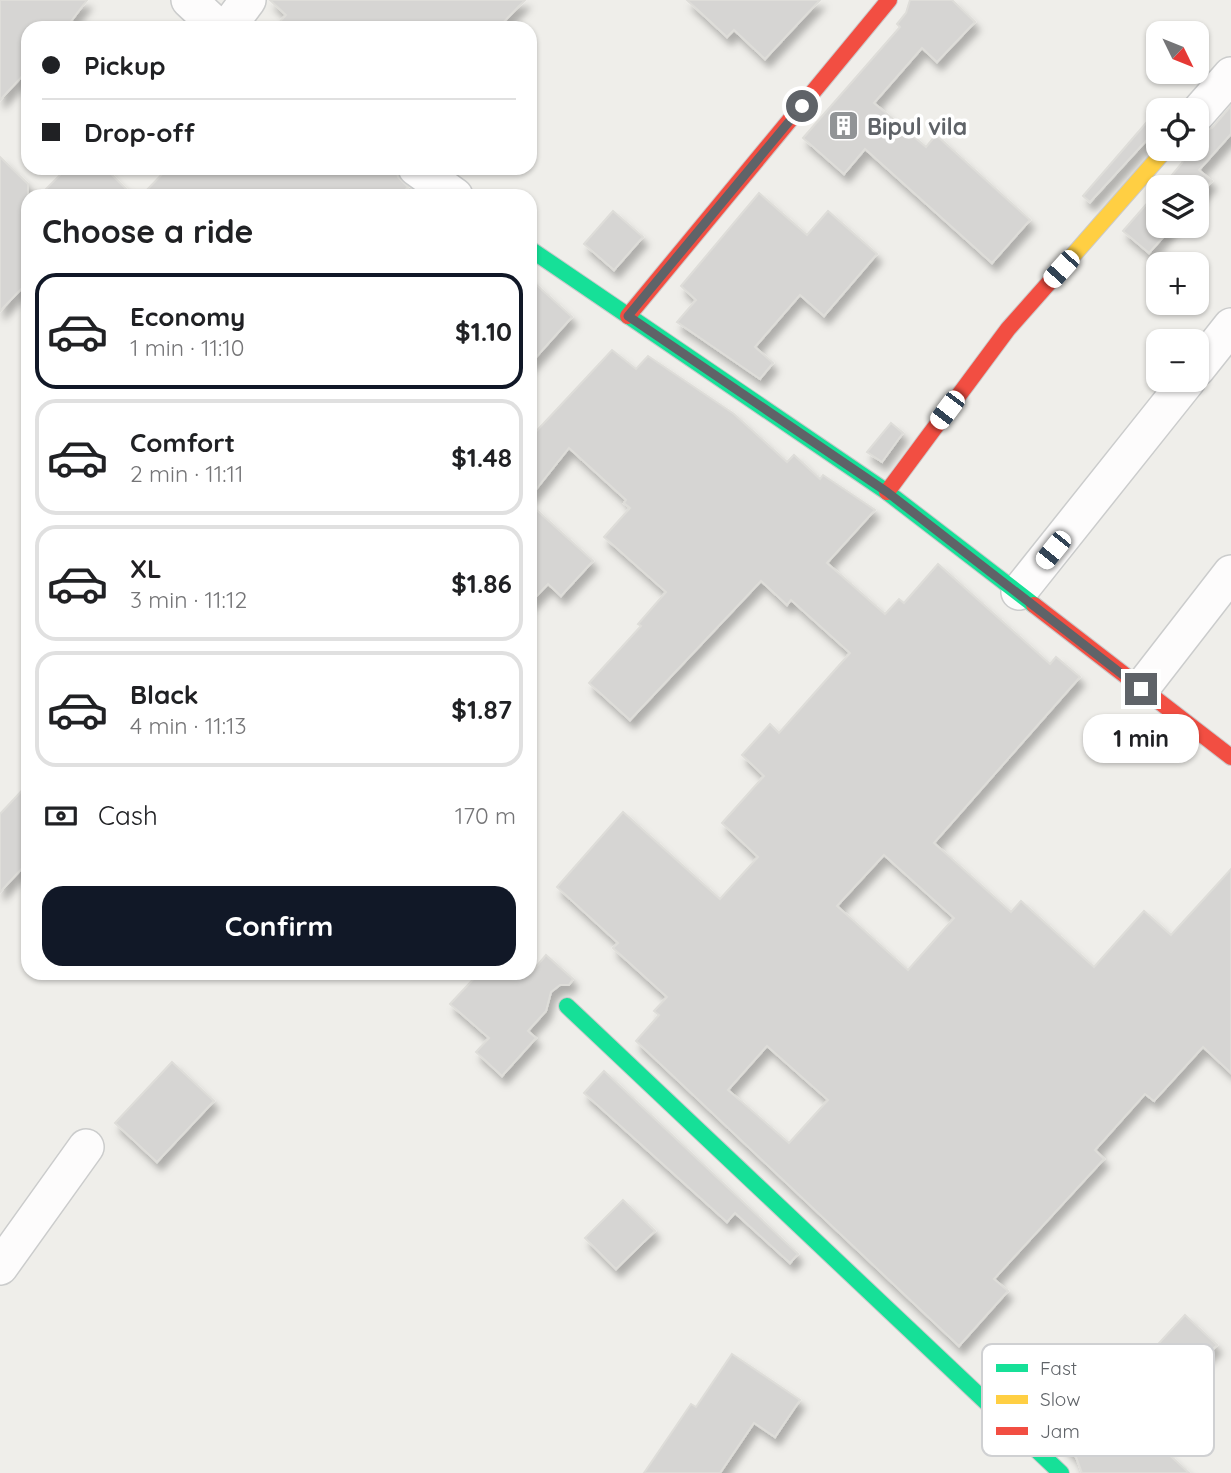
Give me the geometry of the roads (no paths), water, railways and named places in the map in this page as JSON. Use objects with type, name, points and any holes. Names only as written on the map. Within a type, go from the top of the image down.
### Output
[{"type":"street","points":[[189,0],[212,21]]},
{"type":"street","points":[[232,21],[247,0]]},
{"type":"street","points":[[628,316],[889,0]]},
{"type":"street","points":[[1209,100],[1231,75]]},
{"type":"street","points":[[887,492],[1008,329],[1155,161]]},
{"type":"street","points":[[426,175],[445,189]]},
{"type":"street","points":[[537,254],[887,492],[1231,757]]},
{"type":"street","points":[[1209,354],[1231,326]]},
{"type":"street","points":[[1019,592],[1178,392]]},
{"type":"street","points":[[1141,689],[1231,573]]},
{"type":"street","points":[[567,1006],[982,1398]]},
{"type":"street","points":[[0,1267],[86,1147]]},
{"type":"street","points":[[1043,1456],[1061,1473]]},
{"type":"place","name":"Bipul vila","points":[[844,126]]}]
